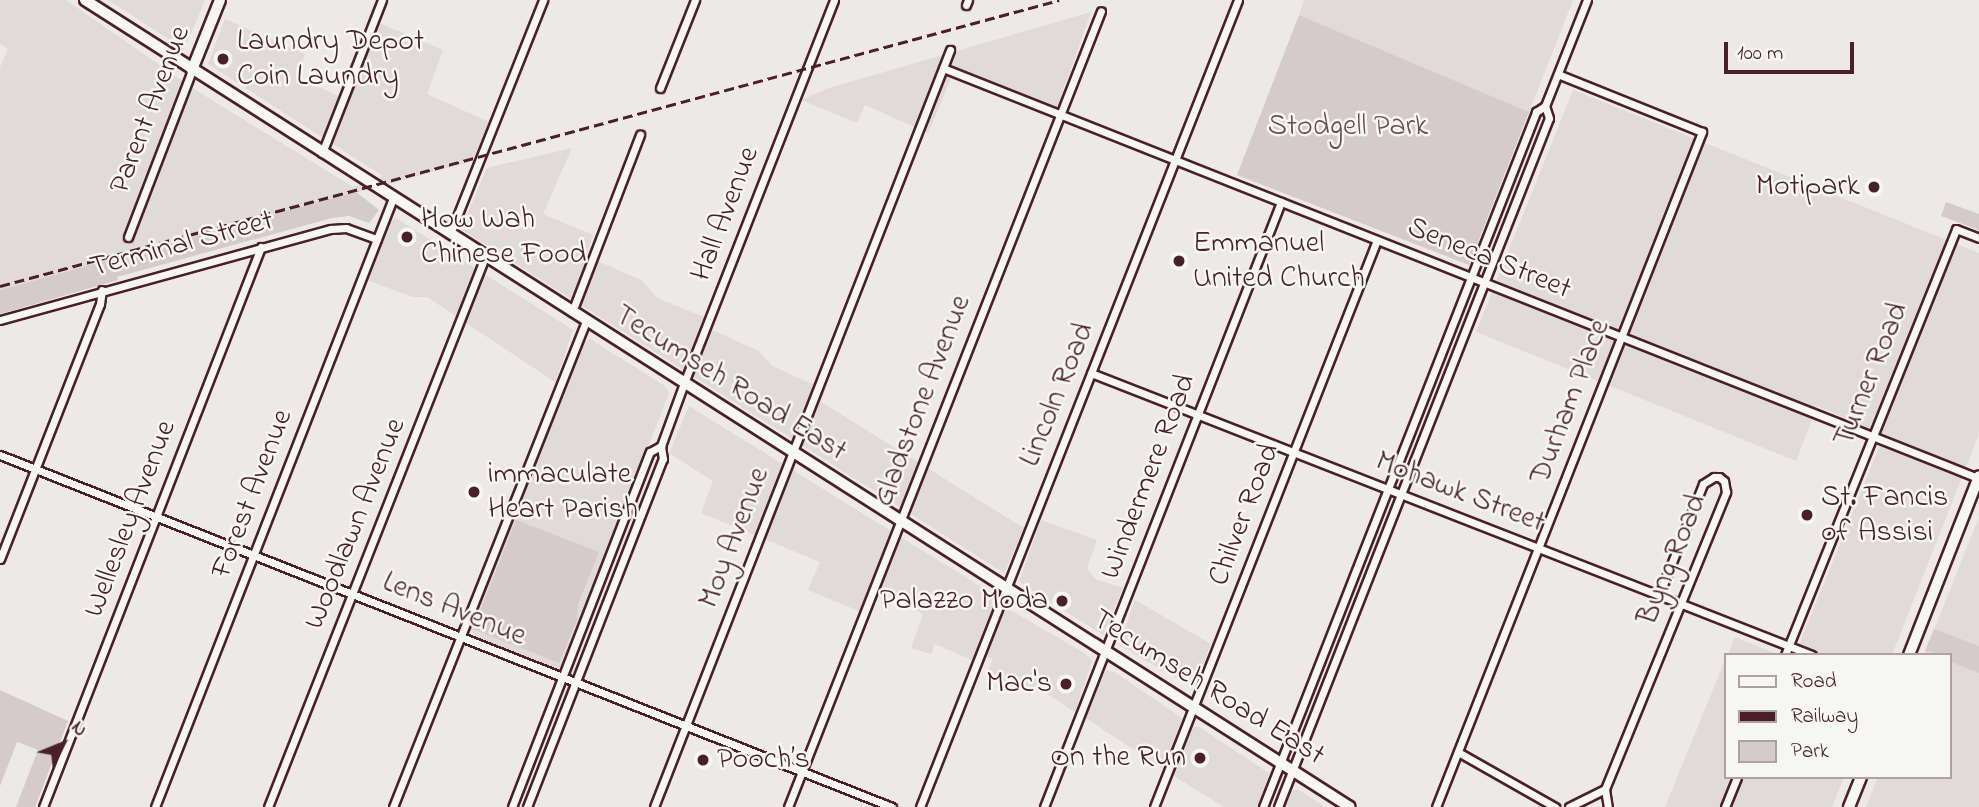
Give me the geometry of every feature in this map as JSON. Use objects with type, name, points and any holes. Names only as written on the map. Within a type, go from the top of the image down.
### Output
[{"type":"main road","name":"Tecumseh Road East","points":[[85,0],[1350,807]]},
{"type":"main road","name":"Parent Avenue","points":[[192,70],[220,0]]},
{"type":"main road","points":[[1910,653],[1979,477]]},
{"type":"main road","points":[[1849,807],[1860,779]]},
{"type":"street","points":[[322,153],[382,0]]},
{"type":"street","points":[[450,234],[542,0]]},
{"type":"street","points":[[660,88],[695,0]]},
{"type":"street","name":"Hall Avenue","points":[[527,807],[663,459],[661,446],[684,383],[834,0]]},
{"type":"street","name":"Lincoln Road","points":[[920,807],[1238,0]]},
{"type":"street","points":[[1264,807],[1536,112],[1545,106],[1587,0]]},
{"type":"street","name":"Gladstone Avenue","points":[[788,807],[1101,11]]},
{"type":"street","name":"Moy Avenue","points":[[654,807],[950,50]]},
{"type":"street","name":"Seneca Street","points":[[943,68],[1979,477]]},
{"type":"street","name":"Parent Avenue","points":[[128,237],[192,70]]},
{"type":"street","name":"Durham Place","points":[[1436,807],[1702,132],[1558,74]]},
{"type":"street","points":[[1278,807],[1549,118],[1545,106]]},
{"type":"street","points":[[572,312],[640,135]]},
{"type":"street","name":"Forest Avenue","points":[[155,807],[393,198]]},
{"type":"street","name":"Windermere Road","points":[[1044,807],[1281,202]]},
{"type":"street","name":"Terminal Street","points":[[0,320],[331,229],[346,228],[377,239]]},
{"type":"street","name":"Turner Road","points":[[1785,653],[1956,229],[1979,238]]},
{"type":"street","name":"Chilver Road","points":[[1154,807],[1377,240]]},
{"type":"street","name":"Wellesley Avenue","points":[[43,807],[261,247]]},
{"type":"street","name":"Woodlawn Avenue","points":[[268,807],[485,257]]},
{"type":"street","points":[[0,559],[100,304],[102,290]]},
{"type":"street","points":[[393,807],[586,321]]},
{"type":"street","name":"Mohawk Street","points":[[1091,373],[1807,653]]},
{"type":"street","name":"Hall Avenue","points":[[512,807],[650,452],[661,446]]},
{"type":"street","name":"Lens Avenue","points":[[0,455],[892,807]]},
{"type":"street","name":"Byng Road","points":[[1605,789],[1726,492],[1724,481],[1719,477],[1703,484],[1658,595]]},
{"type":"street","points":[[1347,593],[1360,597]]},
{"type":"street","points":[[1458,752],[1555,807]]},
{"type":"street","points":[[1725,807],[1736,779]]},
{"type":"street","points":[[1569,807],[1605,789],[1608,807]]},
{"type":"shaded area","points":[[0,0],[66,0],[197,91],[353,187],[383,176],[208,64],[225,19],[305,54],[297,77],[338,96],[370,19],[443,50],[427,94],[489,122],[472,161],[0,290],[0,67],[8,49],[0,44]]},
{"type":"shaded area","points":[[108,0],[205,0],[188,41],[178,45]]},
{"type":"shaded area","points":[[1304,0],[1573,0],[1529,112],[1299,15]]},
{"type":"shaded area","points":[[1091,12],[1056,110],[955,69],[928,133],[865,105],[857,123],[801,100],[829,88]]},
{"type":"shaded area","points":[[1573,90],[1979,253],[1979,434],[1893,653],[1796,653],[1884,435],[1817,406],[1796,461],[1476,332]]},
{"type":"shaded area","points":[[572,148],[543,214],[593,235],[586,256],[641,280],[657,298],[704,317],[701,325],[759,351],[772,366],[825,390],[821,402],[1024,528],[1004,573],[461,229],[487,168]]},
{"type":"shaded area","points":[[396,218],[573,330],[555,382],[427,297],[413,297],[367,280],[391,221]]},
{"type":"shaded area","points":[[590,339],[665,386],[669,393],[565,660],[560,667],[551,668],[477,637],[470,630],[471,621],[580,344]]},
{"type":"shaded area","points":[[689,406],[986,590],[994,598],[993,606],[972,660],[935,644],[931,654],[911,648],[923,614],[880,588],[868,615],[808,590],[820,562],[701,513],[713,481],[669,453]]},
{"type":"shaded area","points":[[1979,517],[1979,807],[1866,807],[1877,779],[1951,779],[1951,653],[1925,653]]},
{"type":"shaded area","points":[[1041,520],[1097,540],[1087,568],[1095,579],[1123,588],[1103,635],[1019,582]]},
{"type":"shaded area","points":[[1135,600],[1211,644],[1193,688],[1119,645]]},
{"type":"shaded area","points":[[1008,609],[1086,654],[1092,661],[1075,712],[1035,686],[1030,695],[986,676],[993,659],[986,656],[1003,612]]},
{"type":"shaded area","points":[[1735,637],[1774,653],[1729,653]]},
{"type":"shaded area","points":[[1724,662],[1724,779],[1843,779],[1832,807],[1665,807]]},
{"type":"shaded area","points":[[1106,670],[1116,673],[1182,718],[1163,769],[1084,717]]},
{"type":"shaded area","points":[[1192,727],[1199,727],[1269,773],[1259,807],[1224,807],[1171,774],[1186,735]]},
{"type":"shaded area","points":[[1291,790],[1299,790],[1325,807],[1282,807]]},
{"type":"green space","name":"Stodgell Park","points":[[1299,15],[1529,112],[1469,265],[1237,175]]},
{"type":"green space","points":[[356,192],[379,210],[369,223],[349,216],[332,218],[117,277],[118,280],[0,314],[0,290]]},
{"type":"green space","points":[[1946,202],[1979,214],[1979,230],[1941,216]]},
{"type":"green space","points":[[516,520],[599,552],[578,604],[577,620],[559,663],[473,629]]},
{"type":"green space","points":[[1934,629],[1979,646],[1979,673],[1951,662],[1951,653],[1925,651]]},
{"type":"green space","points":[[0,690],[68,721],[35,807],[16,807],[38,750],[17,742],[0,786]]},
{"type":"railway","points":[[0,286],[1059,0]]},
{"type":"place","name":"Laundry Depot Coin Laundry","points":[[223,59]]},
{"type":"place","name":"Motipark","points":[[1874,187]]},
{"type":"place","name":"How Wah Chinese Food","points":[[407,237]]},
{"type":"place","name":"Emmanuel United Church","points":[[1179,261]]},
{"type":"place","name":"immaculate Heart Parish","points":[[474,492]]},
{"type":"place","name":"St. Fancis of Assisi","points":[[1807,515]]},
{"type":"place","name":"Palazzo Moda","points":[[1062,601]]},
{"type":"place","name":"Mac's","points":[[1066,684]]},
{"type":"place","name":"On the Run","points":[[1200,758]]},
{"type":"place","name":"Pooch’s","points":[[703,760]]}]
